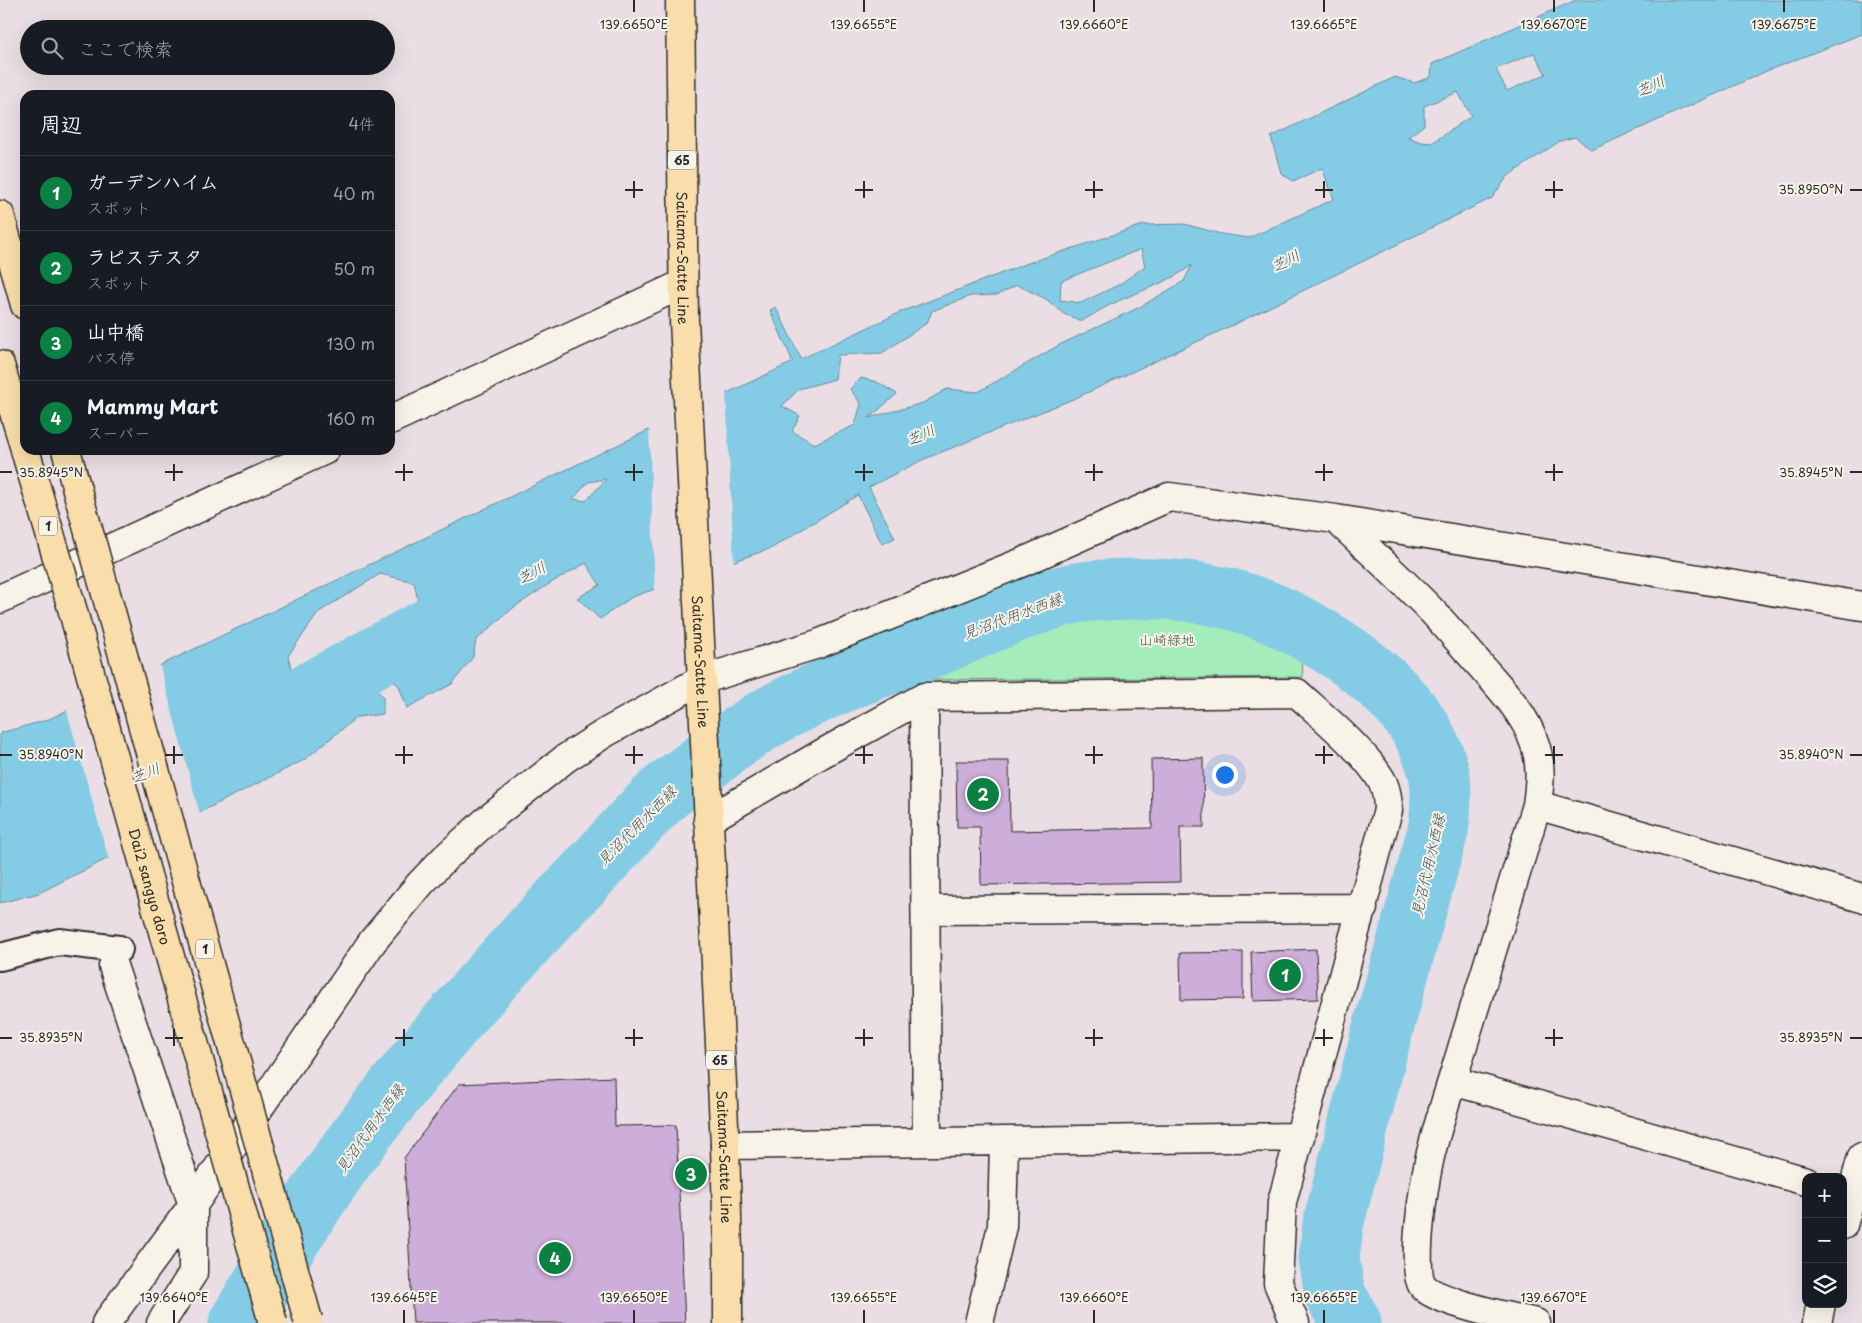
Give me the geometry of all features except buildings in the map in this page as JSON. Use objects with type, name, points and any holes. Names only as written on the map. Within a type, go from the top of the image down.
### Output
[{"type":"main road","name":"Saitama-Satte Line","points":[[680,0],[684,320],[725,1146],[728,1323]]},
{"type":"main road","points":[[0,215],[20,287]]},
{"type":"main road","name":"Dai2 sangyo doro","points":[[0,365],[20,432]]},
{"type":"main road","name":"Dai2 sangyo doro","points":[[27,455],[73,611],[273,1323]]},
{"type":"main road","name":"1","points":[[67,455],[308,1322]]},
{"type":"street","points":[[395,418],[683,284]]},
{"type":"street","points":[[0,598],[314,455]]},
{"type":"street","points":[[106,1323],[193,1205],[372,942],[395,912],[445,858],[486,821],[566,758],[605,733],[701,680],[818,644],[1023,562],[1169,497],[1336,519],[1862,606]]},
{"type":"street","points":[[1336,519],[1433,612],[1517,709],[1534,740],[1539,757],[1540,787],[1537,805],[1499,926],[1428,1171],[1420,1224],[1418,1256],[1422,1286],[1439,1298],[1536,1323]]},
{"type":"street","points":[[707,808],[823,753],[924,697],[1297,693],[1376,772],[1388,796],[1388,810],[1282,1202],[1278,1283],[1295,1323]]},
{"type":"street","points":[[924,697],[927,910],[927,1142]]},
{"type":"street","points":[[1537,805],[1862,898]]},
{"type":"street","points":[[927,910],[1362,908]]},
{"type":"street","points":[[0,957],[59,942],[116,958],[193,1205],[193,1273],[161,1323]]},
{"type":"street","points":[[1453,1081],[1802,1180]]},
{"type":"street","points":[[725,1146],[1300,1137]]},
{"type":"street","points":[[978,1323],[1002,1226],[1004,1142]]},
{"type":"street","points":[[1845,1218],[1862,1157]]},
{"type":"street","points":[[1817,1323],[1820,1308]]},
{"type":"green space","name":"山崎緑地","points":[[1169,601],[1228,613],[1301,644],[1303,677],[923,680],[922,669],[1032,625],[1095,607]]},
{"type":"water","points":[[1576,0],[1862,0],[1862,34],[1769,70],[1592,150],[1575,137],[1560,141],[1508,176],[1492,198],[1233,325],[1078,397],[922,460],[869,487],[895,538],[882,544],[858,495],[772,548],[632,597],[600,619],[577,598],[600,585],[586,563],[549,584],[513,608],[476,640],[473,657],[452,684],[407,708],[399,686],[386,674],[364,681],[383,696],[383,714],[357,717],[304,760],[39,893],[0,903],[0,733],[47,720],[793,362],[770,310],[776,307],[801,359],[903,311],[1028,263],[1143,225],[1184,224],[1221,234],[1249,238],[1334,199],[1322,168],[1293,181],[1281,173],[1271,137],[1395,77],[1414,83],[1431,77],[1432,64]],"holes":[[[1534,53],[1546,74],[1507,91],[1496,69]],[[1458,92],[1471,116],[1432,143],[1421,142],[1408,137],[1424,125],[1424,106]],[[1141,249],[1145,266],[1120,284],[1081,303],[1060,300],[1061,281]],[[1192,265],[1184,281],[1140,307],[1061,344],[978,392],[947,389],[923,403],[869,418],[897,394],[877,382],[861,378],[850,389],[861,404],[855,425],[814,444],[792,431],[800,416],[782,406],[799,389],[835,379],[838,355],[882,353],[927,323],[932,311],[971,296],[997,295],[1017,285],[1046,299],[1064,314],[1082,321],[1122,299],[1163,282]],[[606,479],[586,501],[573,499],[588,482]],[[380,574],[414,582],[418,601],[413,622],[392,637],[334,690],[319,675],[293,674],[288,656],[319,612]]]},
{"type":"pier","points":[[726,391],[734,564],[655,592],[649,427]]},
{"type":"pier","points":[[159,663],[200,815],[109,860],[66,708]]},
{"type":"waterway","name":"見沼代用水西縁","points":[[239,1323],[321,1192],[404,1079],[520,945],[669,789],[759,723],[804,699],[1054,598],[1091,591],[1127,589],[1180,590],[1229,599],[1253,606],[1300,626],[1360,665],[1395,696],[1422,732],[1432,752],[1439,773],[1441,802],[1438,831],[1381,1036],[1333,1225],[1329,1259],[1335,1294],[1351,1323]]},
{"type":"waterway","name":"芝川","points":[[252,724],[438,623]]},
{"type":"place","name":"ラピステスタ","points":[[983,794]]},
{"type":"place","name":"ガーデンハイム","points":[[1285,975]]},
{"type":"place","name":"山中橋","points":[[691,1174]]},
{"type":"place","name":"Mammy Mart","points":[[555,1258]]}]
